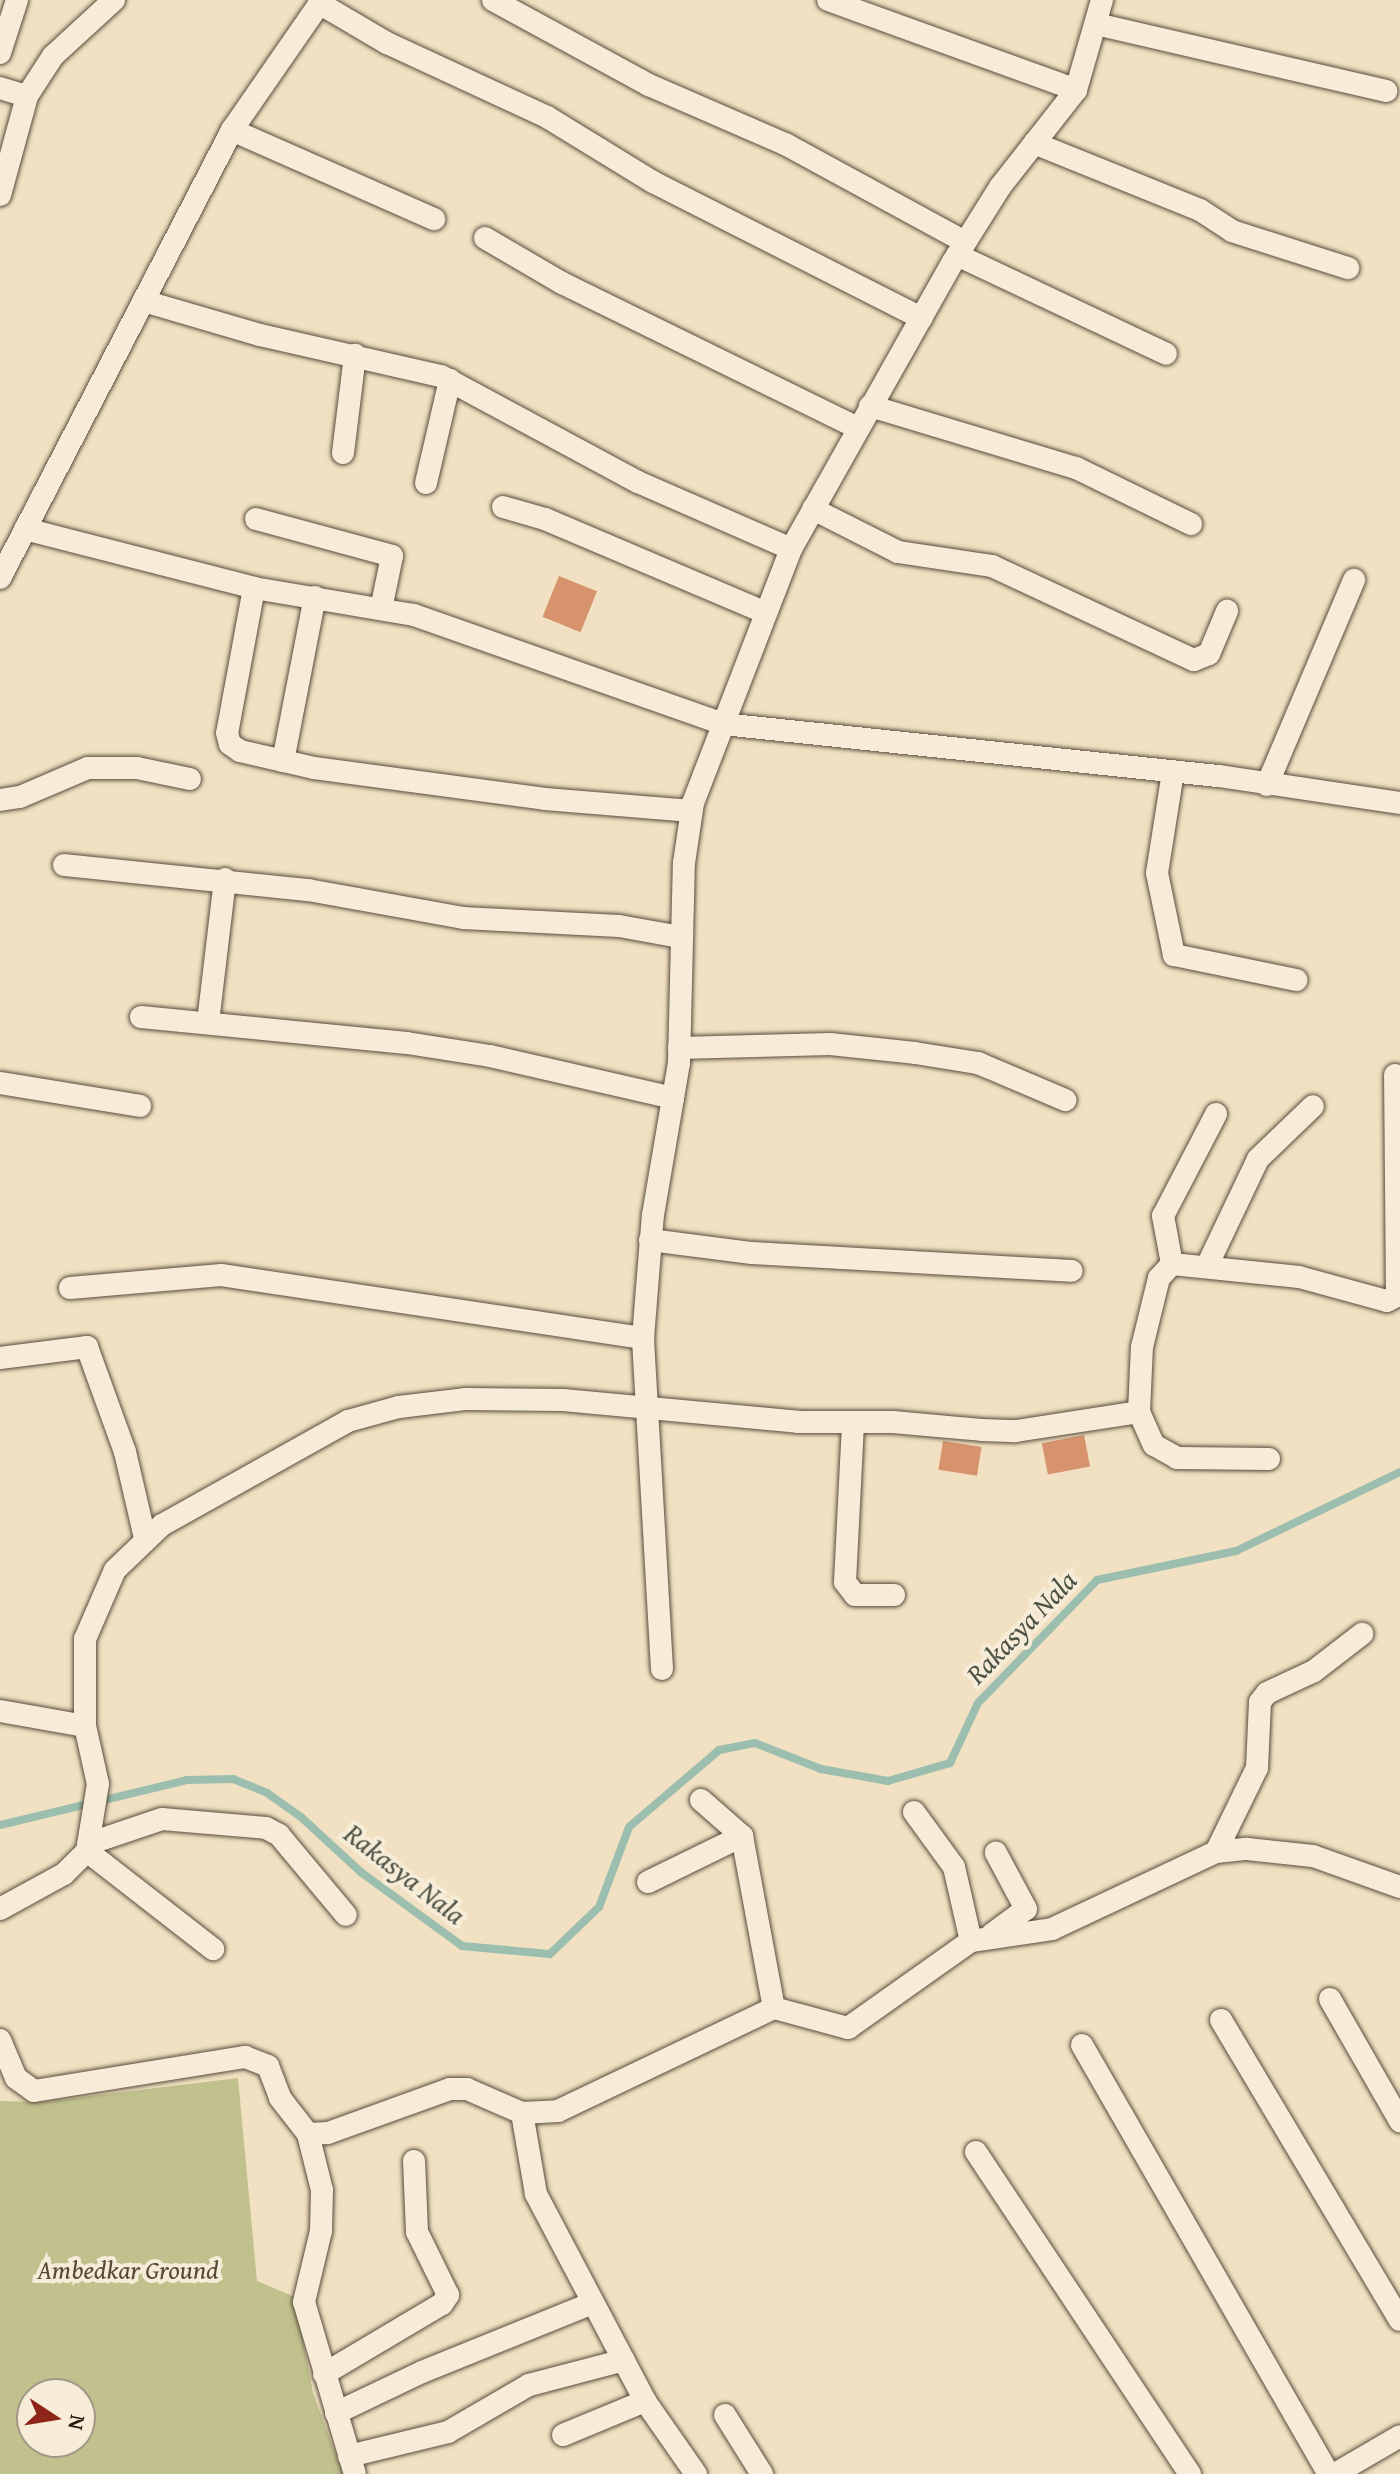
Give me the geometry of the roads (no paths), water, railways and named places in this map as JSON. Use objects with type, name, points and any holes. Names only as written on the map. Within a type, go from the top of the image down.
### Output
[{"type":"street","points":[[0,53],[17,0]]},
{"type":"street","points":[[0,195],[27,96],[53,56],[114,0]]},
{"type":"street","points":[[493,0],[649,85],[787,145],[961,249],[1166,354]]},
{"type":"street","points":[[828,0],[1076,90]]},
{"type":"street","points":[[662,1669],[643,1338],[650,1240],[679,1048],[681,937],[692,811],[791,549],[961,249],[1034,143],[1076,90],[1102,0]]},
{"type":"street","points":[[0,578],[147,302],[232,130],[320,1],[387,43],[547,117],[653,182],[921,318]]},
{"type":"street","points":[[1096,24],[1386,91]]},
{"type":"street","points":[[0,88],[27,96]]},
{"type":"street","points":[[232,130],[434,219]]},
{"type":"street","points":[[1034,143],[1200,210],[1243,235],[1348,268]]},
{"type":"street","points":[[485,238],[562,283],[858,428]]},
{"type":"street","points":[[147,302],[450,380],[638,482],[791,549]]},
{"type":"street","points":[[343,453],[355,355]]},
{"type":"street","points":[[426,483],[450,380]]},
{"type":"street","points":[[870,406],[1076,468],[1191,524]]},
{"type":"street","points":[[503,507],[545,519],[766,613]]},
{"type":"street","points":[[813,509],[898,552],[992,566],[1194,660],[1209,654],[1227,611]]},
{"type":"street","points":[[256,519],[392,556],[381,609]]},
{"type":"street","points":[[25,529],[254,588],[381,609],[559,664],[723,724],[1173,772],[1400,803]]},
{"type":"street","points":[[1267,785],[1354,580]]},
{"type":"street","points":[[254,588],[227,733],[230,744],[240,751],[283,761],[545,799],[692,811]]},
{"type":"street","points":[[283,761],[315,597]]},
{"type":"street","points":[[0,800],[20,797],[88,768],[137,768],[190,779]]},
{"type":"street","points":[[1173,772],[1157,873],[1174,955],[1296,980]]},
{"type":"street","points":[[64,865],[225,879],[463,918],[619,926],[681,937]]},
{"type":"street","points":[[208,1022],[225,879]]},
{"type":"street","points":[[141,1017],[208,1022],[490,1056],[673,1098]]},
{"type":"street","points":[[679,1048],[830,1044],[915,1053],[978,1063],[1065,1100]]},
{"type":"street","points":[[1269,1459],[1177,1458],[1154,1445],[1139,1412],[1142,1347],[1159,1278],[1172,1264],[1208,1264],[1299,1277],[1393,1300],[1395,1075]]},
{"type":"street","points":[[0,1083],[140,1106]]},
{"type":"street","points":[[1208,1264],[1258,1159],[1313,1106]]},
{"type":"street","points":[[1172,1264],[1163,1216],[1216,1114]]},
{"type":"street","points":[[650,1240],[752,1253],[1071,1271]]},
{"type":"street","points":[[70,1288],[221,1275],[643,1338]]},
{"type":"street","points":[[0,1358],[87,1347],[125,1452],[145,1538]]},
{"type":"street","points":[[0,1909],[64,1874],[88,1843],[97,1795],[85,1726],[85,1639],[93,1610],[115,1570],[145,1538],[300,1444],[348,1421],[399,1407],[501,1397],[853,1424],[1016,1431],[1139,1412]]},
{"type":"street","points":[[853,1424],[845,1582],[855,1595],[894,1595]]},
{"type":"street","points":[[1216,1852],[1257,1768],[1260,1702],[1267,1693],[1314,1671],[1362,1634]]},
{"type":"street","points":[[0,1711],[85,1726]]},
{"type":"street","points":[[701,1800],[742,1836],[774,2008]]},
{"type":"street","points":[[914,1812],[954,1867],[980,1939]]},
{"type":"street","points":[[88,1843],[162,1819],[266,1828],[285,1841],[346,1915]]},
{"type":"street","points":[[648,1882],[742,1836]]},
{"type":"street","points":[[88,1843],[213,1949]]},
{"type":"street","points":[[980,1939],[1052,1929],[1216,1852],[1313,1856],[1400,1887]]},
{"type":"street","points":[[308,2134],[328,2133],[450,2089],[467,2089],[522,2113],[558,2111],[774,2008],[848,2028],[1026,1909],[996,1853]]},
{"type":"street","points":[[1330,1999],[1400,2121]]},
{"type":"street","points":[[1221,2020],[1400,2320]]},
{"type":"street","points":[[0,2040],[16,2078],[34,2091],[245,2057],[268,2066],[280,2098],[308,2134],[322,2190],[321,2231],[304,2302],[352,2465],[448,2432],[529,2385],[624,2360]]},
{"type":"street","points":[[1082,2045],[1340,2472],[1400,2436]]},
{"type":"street","points":[[522,2113],[536,2194],[645,2401],[694,2473]]},
{"type":"street","points":[[976,2152],[1190,2474]]},
{"type":"street","points":[[324,2374],[442,2304],[448,2295],[417,2232],[414,2161]]},
{"type":"street","points":[[336,2413],[422,2372],[593,2303]]},
{"type":"street","points":[[563,2435],[645,2401]]},
{"type":"street","points":[[725,2415],[762,2474]]},
{"type":"waterway","name":"Rakasya Nala","points":[[0,1825],[187,1780],[233,1779],[267,1793],[301,1817],[362,1873],[462,1946],[550,1954],[599,1907],[629,1827],[719,1750],[755,1743],[821,1769],[888,1781],[950,1763],[978,1703],[1097,1580],[1236,1551],[1400,1472]]},
{"type":"park label","name":"Ambedkar Ground","points":[[128,2270]]}]
